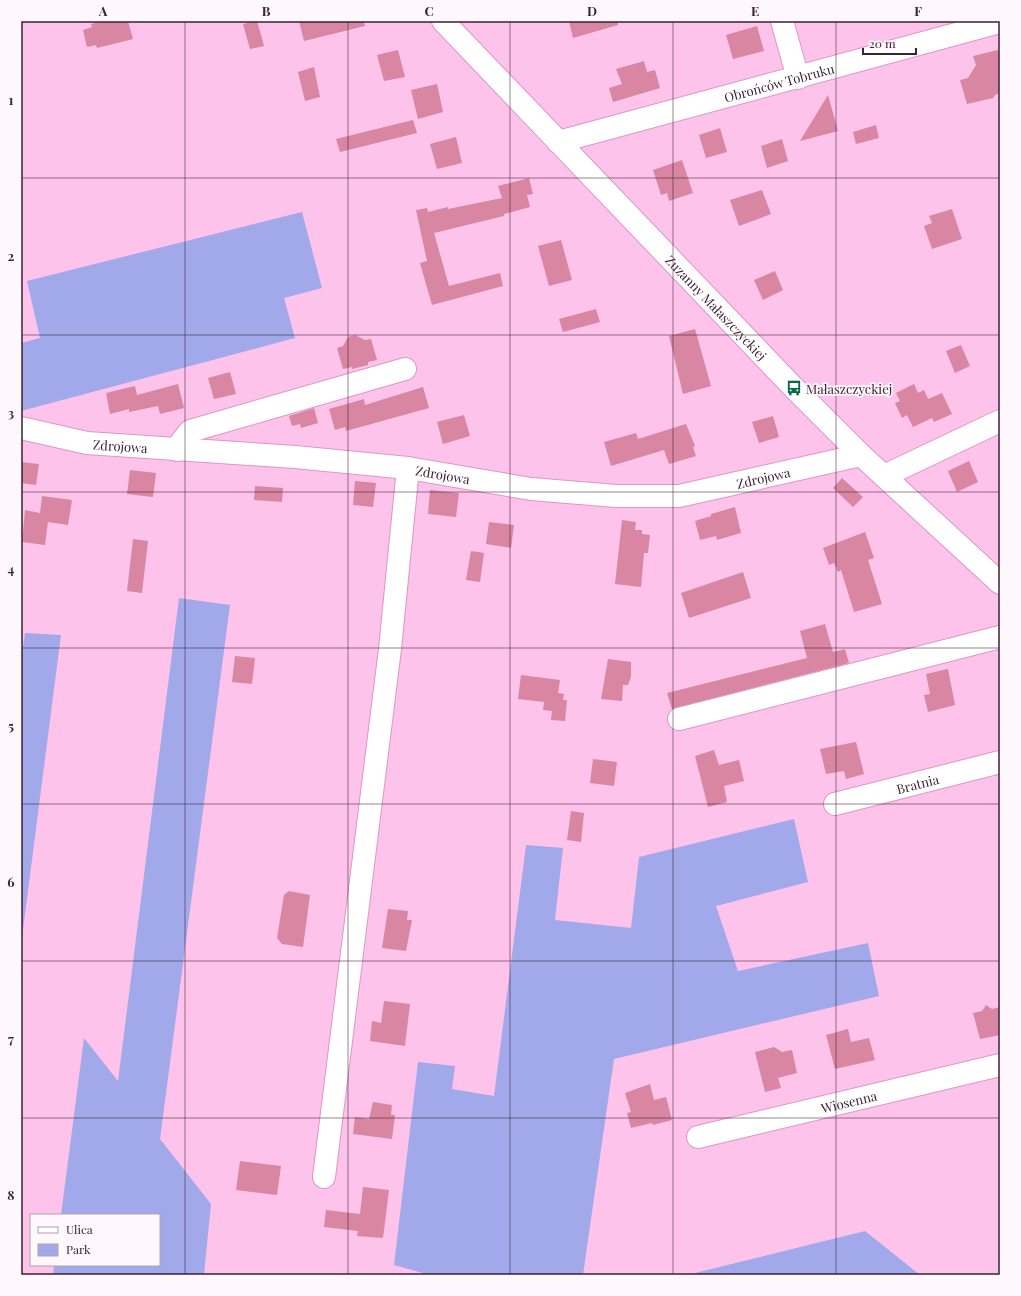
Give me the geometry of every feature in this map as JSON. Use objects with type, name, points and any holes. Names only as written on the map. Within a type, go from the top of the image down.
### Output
[{"type":"street","name":"Zuzanny Małaszczyckiej","points":[[443,21],[861,455],[1000,583]]},
{"type":"street","points":[[782,21],[798,78]]},
{"type":"street","name":"Obrońców Tobruku","points":[[558,142],[1000,22]]},
{"type":"street","points":[[177,450],[190,431],[406,369]]},
{"type":"street","points":[[884,476],[1000,421]]},
{"type":"street","name":"Zdrojowa","points":[[21,428],[87,443],[295,457],[408,468],[531,489],[616,496],[679,496],[861,455]]},
{"type":"street","points":[[324,1177],[390,649],[408,468]]},
{"type":"street","points":[[679,719],[1000,637]]},
{"type":"street","name":"Bratnia","points":[[835,804],[1000,762]]},
{"type":"street","name":"Wiosenna","points":[[698,1137],[1000,1065]]},
{"type":"green space","points":[[302,212],[322,288],[284,298],[295,338],[21,411],[21,343],[40,338],[27,281]]},
{"type":"green space","points":[[179,598],[230,605],[160,1139],[211,1204],[204,1275],[53,1275],[54,1266],[160,1266],[160,1214],[61,1214],[84,1038],[118,1081]]},
{"type":"green space","points":[[25,633],[61,635],[21,945],[21,660]]},
{"type":"green space","points":[[794,819],[808,882],[716,906],[738,971],[868,943],[879,996],[614,1059],[583,1275],[430,1275],[394,1265],[418,1062],[455,1066],[452,1089],[494,1096],[526,845],[563,848],[555,920],[631,928],[639,857]]},
{"type":"green space","points":[[865,1231],[920,1275],[687,1275]]},
{"type":"building","points":[[104,21],[128,21],[133,39],[97,48],[96,45],[87,47],[83,30],[92,27],[91,24]]},
{"type":"building","points":[[257,21],[264,46],[250,49],[243,24]]},
{"type":"building","points":[[299,21],[364,21],[365,26],[304,41]]},
{"type":"building","points":[[569,21],[618,21],[618,25],[573,38]]},
{"type":"building","points":[[757,26],[764,51],[733,59],[726,35]]},
{"type":"building","points":[[398,50],[405,77],[384,81],[377,55]]},
{"type":"building","points":[[998,50],[1000,57],[1000,93],[995,95],[993,98],[967,104],[960,80],[968,78],[976,65],[973,56]]},
{"type":"building","points":[[644,61],[647,72],[655,70],[660,88],[613,102],[609,88],[622,84],[616,69]]},
{"type":"building","points":[[314,67],[320,97],[305,101],[298,72]]},
{"type":"building","points":[[437,84],[443,112],[418,119],[411,90]]},
{"type":"building","points":[[828,95],[838,131],[800,141]]},
{"type":"building","points":[[413,120],[417,133],[340,152],[336,139]]},
{"type":"building","points":[[876,125],[879,138],[856,144],[853,132]]},
{"type":"building","points":[[720,128],[727,152],[706,158],[699,135]]},
{"type":"building","points":[[456,137],[462,163],[437,169],[430,144]]},
{"type":"building","points":[[782,139],[788,161],[767,168],[761,146]]},
{"type":"building","points":[[682,160],[693,193],[669,201],[667,193],[661,195],[653,170]]},
{"type":"building","points":[[529,178],[533,194],[527,195],[530,207],[504,214],[504,216],[434,233],[449,286],[500,273],[503,286],[432,305],[420,263],[427,261],[416,210],[427,208],[428,212],[502,198],[498,186]]},
{"type":"building","points":[[762,190],[771,214],[739,226],[730,200]]},
{"type":"building","points":[[952,209],[962,239],[932,249],[924,226],[932,223],[929,216]]},
{"type":"building","points":[[561,240],[572,280],[549,286],[538,246]]},
{"type":"building","points":[[775,271],[783,290],[763,300],[754,280]]},
{"type":"building","points":[[596,309],[600,322],[563,332],[559,319]]},
{"type":"building","points":[[695,329],[711,386],[683,394],[669,336]]},
{"type":"building","points":[[355,335],[365,340],[371,339],[377,360],[368,362],[368,365],[352,369],[352,367],[343,369],[337,348],[343,346],[348,337]]},
{"type":"building","points":[[961,345],[970,366],[955,373],[946,351]]},
{"type":"building","points":[[230,372],[236,394],[214,399],[208,378]]},
{"type":"building","points":[[178,384],[184,408],[160,414],[158,406],[129,412],[129,409],[110,414],[106,393],[135,386],[137,395]]},
{"type":"building","points":[[914,384],[918,393],[924,390],[928,399],[942,393],[952,414],[934,422],[932,418],[913,427],[907,415],[902,418],[895,403],[900,401],[896,393]]},
{"type":"building","points":[[423,387],[429,408],[346,431],[345,427],[335,430],[329,409],[364,399],[365,405]]},
{"type":"building","points":[[314,408],[318,423],[301,428],[300,424],[292,426],[289,416]]},
{"type":"building","points":[[464,415],[470,436],[443,444],[437,422]]},
{"type":"building","points":[[773,416],[779,437],[759,443],[752,422]]},
{"type":"building","points":[[686,424],[695,446],[693,447],[696,456],[669,464],[664,450],[611,466],[604,442],[636,433],[638,439]]},
{"type":"building","points":[[969,461],[978,482],[957,492],[948,471]]},
{"type":"building","points":[[21,462],[39,464],[36,485],[21,483]]},
{"type":"building","points":[[130,470],[156,473],[153,497],[127,494]]},
{"type":"building","points":[[842,478],[863,497],[853,507],[833,488]]},
{"type":"building","points":[[355,481],[376,483],[373,507],[353,505]]},
{"type":"building","points":[[255,486],[283,488],[282,502],[254,500]]},
{"type":"building","points":[[430,490],[459,493],[456,517],[428,514]]},
{"type":"building","points":[[42,496],[72,500],[68,525],[48,522],[45,545],[22,542],[25,510],[40,513]]},
{"type":"building","points":[[735,507],[741,533],[717,540],[716,536],[700,540],[695,521],[711,516],[711,514]]},
{"type":"building","points":[[622,520],[636,522],[635,530],[642,530],[642,534],[650,535],[648,553],[644,553],[641,587],[615,584]]},
{"type":"building","points":[[489,522],[514,525],[511,548],[486,544]]},
{"type":"building","points":[[865,532],[874,558],[868,560],[882,604],[854,612],[841,570],[838,572],[834,563],[829,565],[823,548]]},
{"type":"building","points":[[133,539],[148,541],[142,593],[127,591]]},
{"type":"building","points":[[471,551],[484,553],[480,582],[466,580]]},
{"type":"building","points":[[743,572],[751,598],[689,618],[681,593]]},
{"type":"building","points":[[825,624],[833,652],[845,649],[849,663],[672,709],[667,693],[807,658],[800,631]]},
{"type":"building","points":[[235,656],[255,658],[252,684],[232,682]]},
{"type":"building","points":[[608,659],[631,662],[631,677],[628,685],[623,685],[622,701],[601,699]]},
{"type":"building","points":[[948,669],[955,705],[928,712],[924,695],[930,694],[926,674]]},
{"type":"building","points":[[521,675],[560,680],[558,693],[564,694],[563,700],[567,700],[565,721],[551,720],[552,711],[543,710],[544,702],[518,699]]},
{"type":"building","points":[[856,742],[864,774],[846,779],[844,771],[826,774],[820,749]]},
{"type":"building","points":[[714,750],[719,765],[739,760],[744,781],[724,786],[727,802],[708,807],[695,756]]},
{"type":"building","points":[[593,759],[617,762],[614,786],[590,783]]},
{"type":"building","points":[[571,811],[584,813],[581,842],[567,840]]},
{"type":"building","points":[[289,891],[310,895],[303,947],[282,944],[277,938],[284,895]]},
{"type":"building","points":[[388,909],[408,911],[407,920],[412,920],[406,951],[382,948]]},
{"type":"building","points":[[384,1001],[410,1004],[405,1046],[370,1041],[372,1021],[381,1023]]},
{"type":"building","points":[[986,1005],[992,1009],[1000,1007],[1000,1035],[980,1039],[973,1013],[982,1011]]},
{"type":"building","points":[[848,1029],[851,1042],[869,1038],[875,1060],[835,1069],[826,1035]]},
{"type":"building","points":[[774,1047],[782,1052],[792,1050],[797,1073],[778,1078],[781,1088],[765,1092],[755,1052]]},
{"type":"building","points":[[650,1084],[654,1100],[666,1097],[672,1120],[653,1125],[652,1123],[631,1128],[627,1113],[631,1112],[625,1093]]},
{"type":"building","points":[[373,1102],[392,1105],[391,1115],[395,1115],[392,1139],[353,1134],[355,1117],[369,1119]]},
{"type":"building","points":[[240,1161],[281,1166],[277,1195],[236,1190]]},
{"type":"building","points":[[363,1187],[389,1190],[383,1238],[357,1236],[358,1231],[324,1227],[326,1210],[360,1214]]},
{"type":"place","name":"Małaszczyckiej","points":[[794,388]]}]
